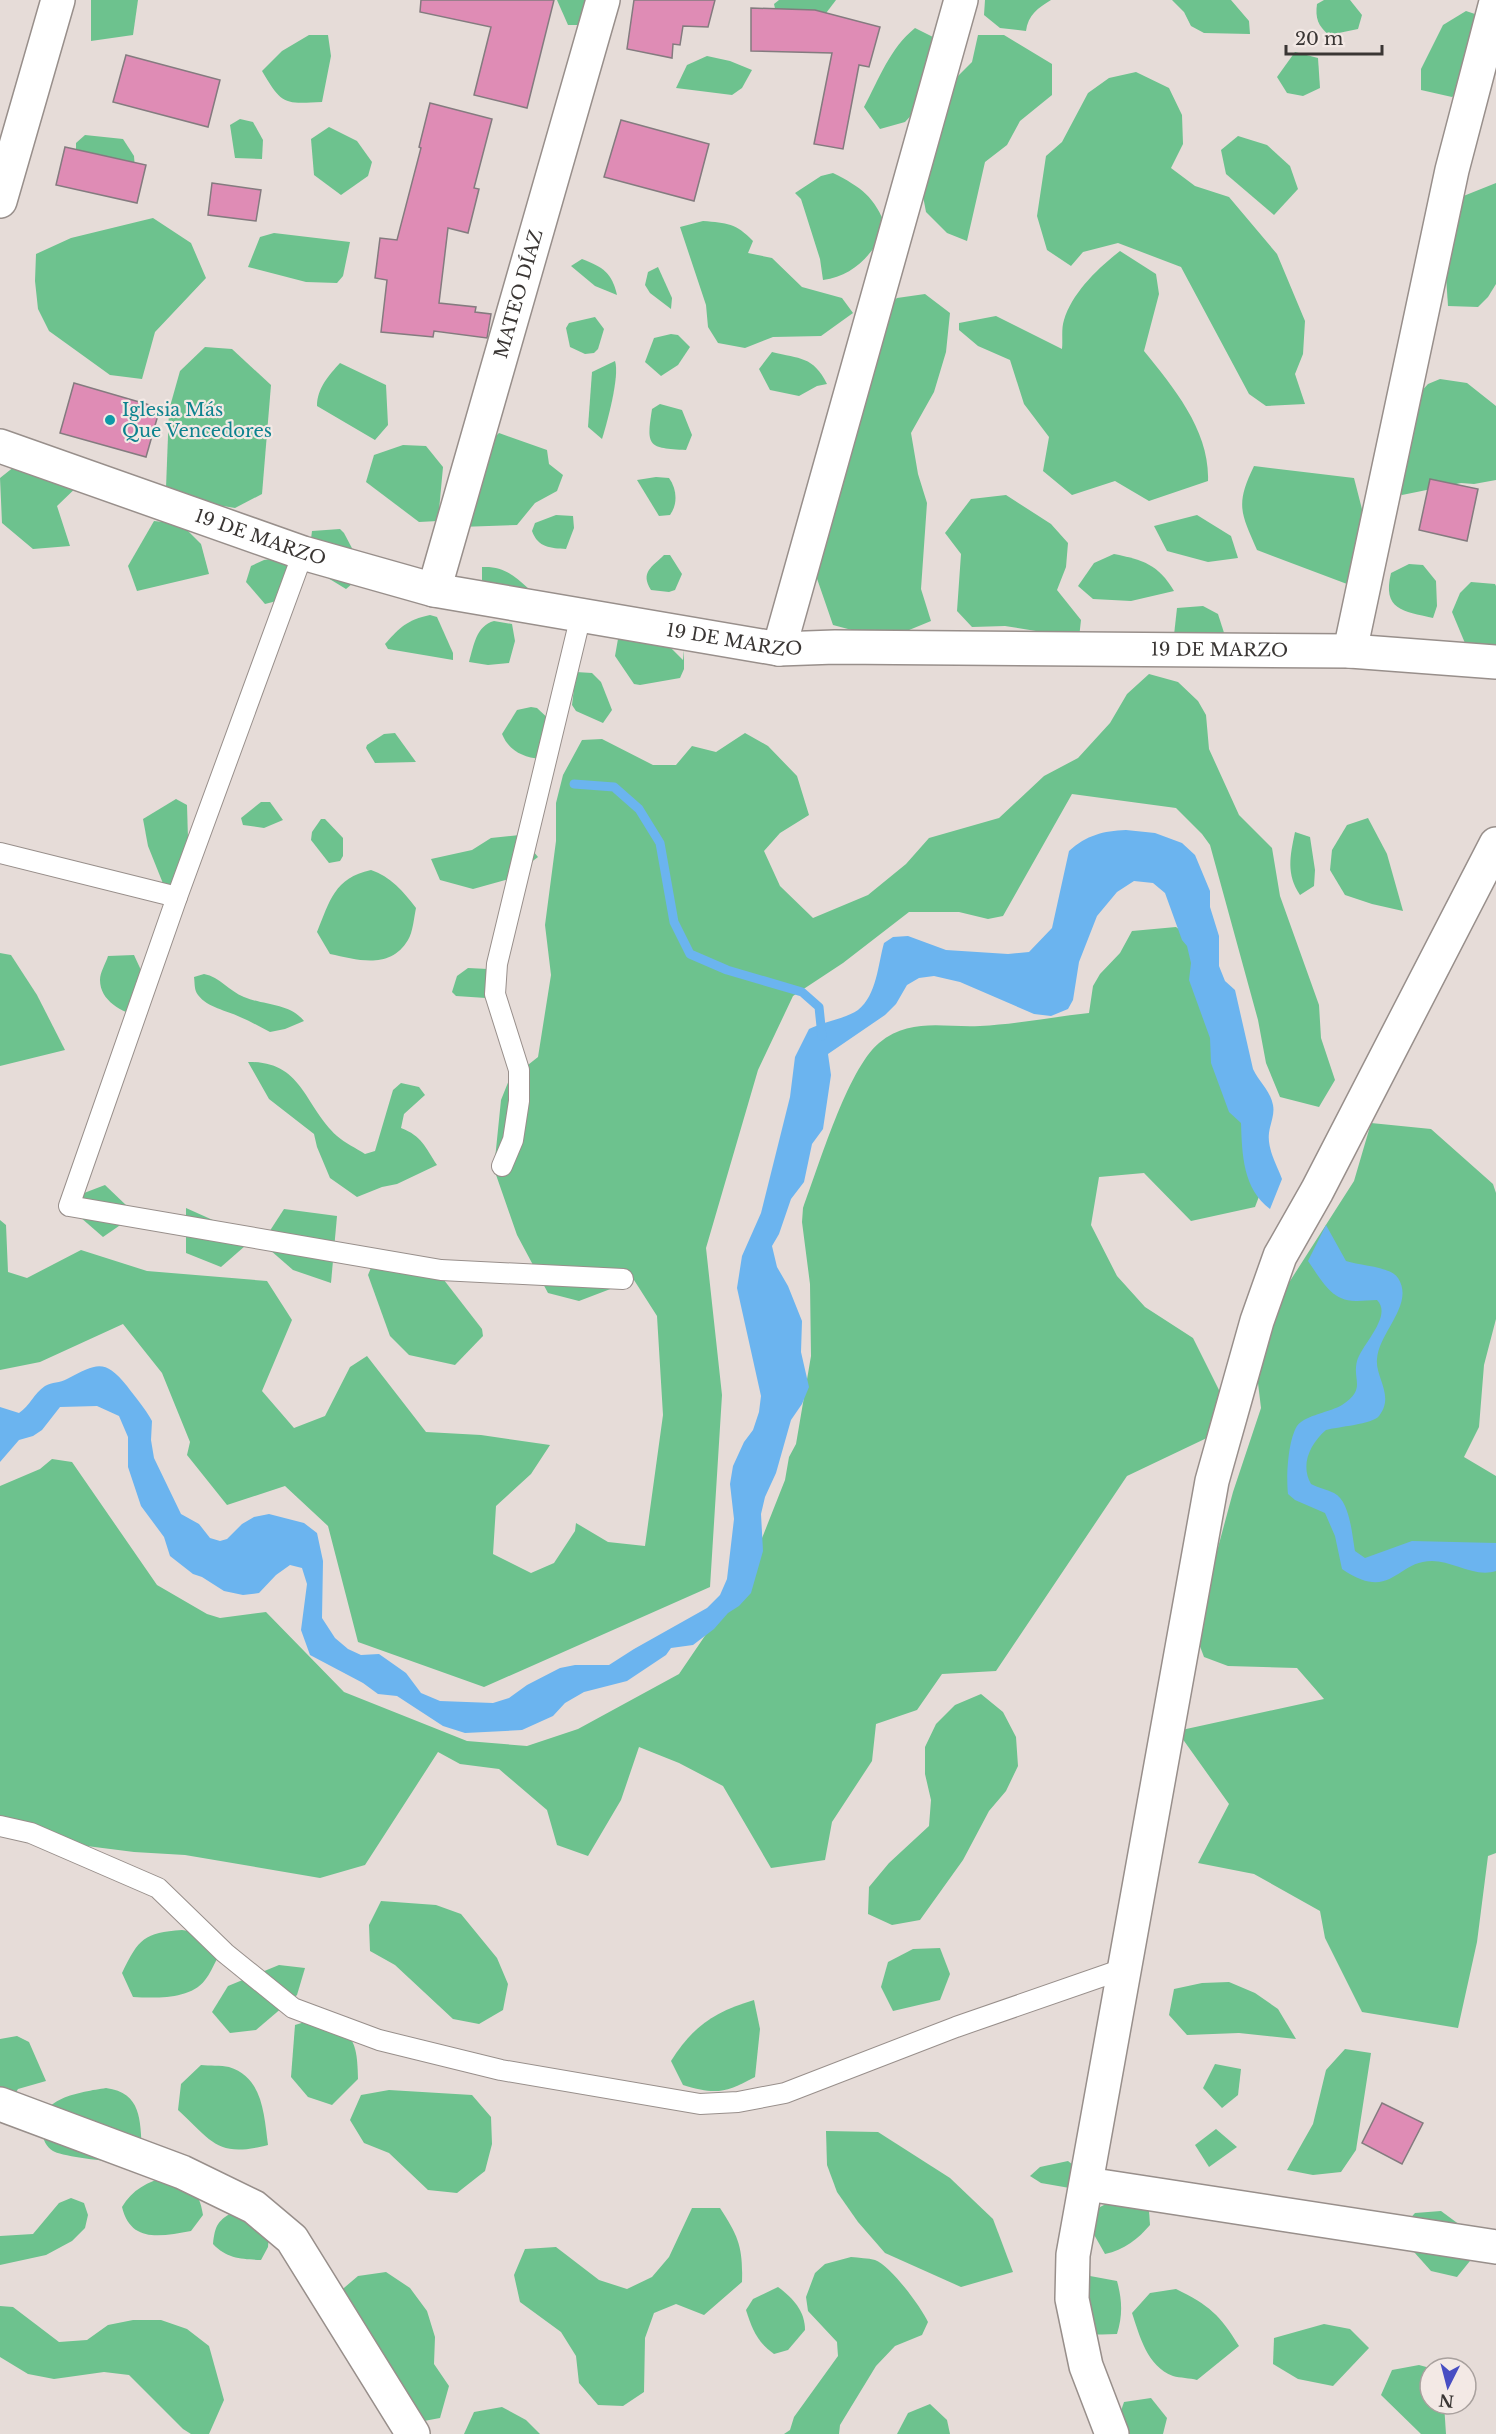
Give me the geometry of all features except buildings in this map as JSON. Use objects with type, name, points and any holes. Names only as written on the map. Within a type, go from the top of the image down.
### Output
[{"type":"street","points":[[0,201],[58,0]]},
{"type":"street","name":"MATEO DÍAZ","points":[[434,590],[603,0]]},
{"type":"street","points":[[779,649],[960,0]]},
{"type":"street","points":[[1350,651],[1452,170],[1496,2]]},
{"type":"street","name":"19 DE MARZO","points":[[0,446],[303,553],[434,590],[779,649],[835,647],[1350,651],[1496,663]]},
{"type":"street","points":[[1112,2434],[1086,2366],[1072,2299],[1073,2254],[1088,2184],[1212,1481],[1257,1320],[1280,1256],[1317,1191],[1496,844]]},
{"type":"street","points":[[0,2104],[182,2172],[254,2207],[292,2239],[413,2434]]},
{"type":"street","points":[[1088,2184],[1496,2247]]},
{"type":"lane","points":[[303,553],[177,897],[69,1206],[441,1270],[623,1279]]},
{"type":"lane","points":[[502,1166],[513,1140],[519,1101],[519,1070],[495,994],[497,964],[581,615]]},
{"type":"lane","points":[[0,853],[177,897]]},
{"type":"lane","points":[[0,1826],[31,1833],[158,1888],[225,1953],[293,2008],[379,2040],[501,2070],[700,2104],[738,2102],[785,2093],[956,2026],[1126,1968]]},
{"type":"green space","points":[[91,0],[138,0],[133,35],[91,41]]},
{"type":"green space","points":[[557,0],[605,0],[588,25],[568,25]]},
{"type":"green space","points":[[779,0],[836,0],[817,25],[778,22],[774,4]]},
{"type":"green space","points":[[985,0],[1051,0],[1034,12],[1026,31],[1000,28],[984,15]]},
{"type":"green space","points":[[1172,0],[1231,0],[1249,21],[1250,34],[1204,33],[1191,26],[1184,12]]},
{"type":"green space","points":[[1324,0],[1350,0],[1362,15],[1358,29],[1329,35],[1320,25],[1316,13],[1317,4]]},
{"type":"green space","points":[[1466,11],[1490,19],[1484,77],[1452,97],[1421,90],[1421,69],[1443,25]]},
{"type":"green space","points":[[915,28],[943,42],[918,108],[905,122],[880,129],[864,107],[892,54]]},
{"type":"green space","points":[[309,35],[328,35],[331,56],[322,102],[299,103],[285,100],[274,90],[262,71],[282,51]]},
{"type":"green space","points":[[978,35],[1004,35],[1052,64],[1052,95],[1020,121],[1007,145],[985,162],[967,241],[947,233],[926,212],[919,175],[947,87],[972,62]]},
{"type":"green space","points":[[1295,52],[1318,58],[1320,88],[1303,96],[1287,93],[1277,77]]},
{"type":"green space","points":[[707,56],[730,61],[752,70],[742,88],[732,95],[676,88],[687,65]]},
{"type":"green space","points":[[1136,72],[1169,88],[1182,115],[1183,144],[1171,168],[1195,186],[1229,197],[1277,254],[1305,321],[1303,354],[1295,374],[1305,404],[1266,406],[1249,394],[1181,267],[1118,243],[1083,252],[1071,266],[1047,250],[1037,216],[1046,156],[1062,142],[1088,93],[1109,78]]},
{"type":"green space","points":[[240,119],[253,122],[263,140],[262,159],[235,158],[230,125]]},
{"type":"green space","points":[[329,127],[357,141],[372,162],[368,176],[341,195],[314,175],[311,139]]},
{"type":"green space","points":[[85,135],[123,139],[134,156],[135,169],[76,162],[76,143]]},
{"type":"green space","points":[[1238,136],[1267,145],[1290,166],[1298,189],[1274,215],[1226,174],[1221,150]]},
{"type":"green space","points":[[833,173],[852,183],[872,200],[886,227],[869,255],[853,269],[834,278],[823,280],[820,259],[801,199],[795,193],[821,176]]},
{"type":"green space","points":[[1496,183],[1496,284],[1478,307],[1448,306],[1442,216],[1446,203]]},
{"type":"green space","points":[[153,218],[191,243],[206,278],[155,332],[142,379],[110,375],[49,331],[38,309],[35,281],[36,254],[71,238]]},
{"type":"green space","points":[[703,221],[725,223],[736,227],[753,241],[748,253],[772,258],[802,287],[842,298],[853,313],[821,336],[773,337],[745,348],[718,343],[708,327],[706,305],[680,227]]},
{"type":"green space","points":[[274,233],[350,242],[343,276],[337,283],[306,282],[248,267],[260,237]]},
{"type":"green space","points":[[1120,251],[1156,274],[1159,294],[1144,351],[1188,411],[1197,428],[1207,463],[1208,481],[1149,501],[1115,481],[1072,495],[1043,471],[1049,437],[1024,404],[1010,360],[978,346],[959,330],[959,323],[996,316],[1062,349],[1063,323],[1073,300],[1095,273]]},
{"type":"green space","points":[[582,259],[606,272],[617,295],[595,286],[571,266]]},
{"type":"green space","points":[[658,267],[672,298],[671,309],[650,293],[645,285],[648,272]]},
{"type":"green space","points":[[925,294],[950,313],[946,352],[934,392],[911,433],[918,474],[927,503],[921,589],[931,621],[897,635],[863,633],[833,625],[813,567],[874,317],[897,298]]},
{"type":"green space","points":[[595,317],[604,329],[598,349],[594,353],[585,354],[570,347],[566,328],[569,323]]},
{"type":"green space","points":[[671,334],[678,335],[690,347],[678,365],[661,376],[645,362],[654,338]]},
{"type":"green space","points":[[205,347],[232,349],[271,385],[262,494],[235,508],[181,499],[166,488],[169,410],[180,371]]},
{"type":"green space","points":[[772,352],[811,363],[827,384],[817,386],[799,396],[770,390],[759,369]]},
{"type":"green space","points":[[615,361],[616,377],[602,439],[588,427],[592,372]]},
{"type":"green space","points":[[340,363],[386,385],[388,425],[375,440],[317,406],[321,388]]},
{"type":"green space","points":[[1440,379],[1467,383],[1496,406],[1496,480],[1474,484],[1461,483],[1402,495],[1396,489],[1419,394],[1428,384]]},
{"type":"green space","points":[[660,404],[682,410],[692,435],[686,450],[664,448],[652,443],[649,431],[652,409]]},
{"type":"green space","points":[[499,433],[547,450],[549,464],[563,475],[557,491],[535,503],[517,525],[460,527],[462,468]]},
{"type":"green space","points":[[403,445],[426,446],[443,467],[438,521],[419,522],[366,482],[374,455]]},
{"type":"green space","points":[[39,447],[83,481],[57,506],[70,546],[33,549],[2,523],[0,478]]},
{"type":"green space","points":[[1254,466],[1354,478],[1364,517],[1365,560],[1347,584],[1257,550],[1242,509],[1244,490]]},
{"type":"green space","points":[[656,477],[669,478],[674,487],[676,497],[670,515],[659,516],[637,480]]},
{"type":"green space","points":[[1006,495],[1051,524],[1068,543],[1066,567],[1057,590],[1081,620],[1079,638],[1005,626],[972,627],[957,611],[961,554],[945,533],[971,499]]},
{"type":"green space","points":[[556,515],[573,516],[574,528],[566,549],[541,544],[532,531],[535,523]]},
{"type":"green space","points":[[1197,515],[1231,536],[1238,558],[1208,562],[1167,551],[1154,526]]},
{"type":"green space","points":[[154,521],[181,524],[201,544],[209,574],[137,591],[128,566]]},
{"type":"green space","points":[[340,529],[365,573],[346,589],[323,575],[309,555],[312,531]]},
{"type":"green space","points":[[1114,554],[1142,561],[1156,569],[1174,591],[1131,601],[1093,599],[1078,586],[1094,563]]},
{"type":"green space","points":[[664,555],[670,555],[682,574],[675,590],[669,592],[651,590],[647,574]]},
{"type":"green space","points":[[285,557],[298,590],[292,597],[265,604],[246,582],[251,566],[264,560]]},
{"type":"green space","points":[[1409,564],[1423,565],[1436,581],[1437,606],[1433,618],[1404,610],[1392,602],[1389,585],[1391,573]]},
{"type":"green space","points":[[482,567],[502,570],[529,589],[482,584]]},
{"type":"green space","points":[[1471,582],[1495,584],[1496,586],[1496,648],[1467,648],[1452,612],[1460,593]]},
{"type":"green space","points":[[1203,606],[1218,614],[1226,639],[1174,635],[1177,608]]},
{"type":"green space","points":[[430,615],[437,617],[453,653],[453,660],[388,649],[385,644],[400,629],[415,619]]},
{"type":"green space","points":[[494,621],[512,624],[515,641],[509,663],[488,665],[469,662],[479,632]]},
{"type":"green space","points":[[633,632],[669,646],[683,660],[684,650],[684,669],[680,678],[634,684],[615,656],[618,639]]},
{"type":"green space","points":[[576,672],[592,673],[601,682],[612,710],[603,723],[576,711],[572,705]]},
{"type":"green space","points":[[1149,674],[1178,682],[1198,701],[1206,715],[1209,749],[1239,815],[1272,848],[1280,896],[1319,1005],[1321,1038],[1335,1080],[1319,1107],[1280,1097],[1266,1063],[1258,1020],[1210,845],[1176,808],[1072,794],[1003,916],[988,919],[959,912],[909,912],[843,963],[793,996],[758,1070],[706,1248],[722,1395],[710,1587],[484,1687],[358,1642],[328,1526],[285,1486],[227,1505],[187,1455],[190,1442],[162,1373],[123,1324],[40,1362],[0,1370],[0,1220],[6,1225],[8,1272],[27,1278],[81,1250],[147,1271],[267,1281],[292,1320],[262,1391],[294,1428],[325,1416],[350,1367],[367,1356],[426,1432],[481,1435],[550,1445],[531,1474],[496,1506],[493,1554],[531,1573],[554,1563],[575,1531],[576,1523],[608,1542],[645,1546],[663,1415],[657,1316],[634,1280],[579,1301],[548,1293],[517,1235],[494,1169],[501,1100],[509,1080],[538,1057],[551,975],[545,925],[556,841],[556,803],[563,775],[582,740],[602,739],[653,765],[676,765],[692,746],[716,752],[745,733],[768,746],[797,776],[809,815],[780,833],[764,851],[780,886],[813,918],[868,895],[906,864],[929,838],[999,818],[1044,776],[1078,758],[1110,723],[1127,694]]},
{"type":"green space","points":[[537,708],[552,722],[540,759],[517,752],[508,745],[502,734],[517,710]]},
{"type":"green space","points":[[395,733],[416,762],[375,763],[366,748],[367,745],[384,734]]},
{"type":"green space","points":[[176,799],[187,805],[188,839],[185,866],[166,891],[148,846],[143,819]]},
{"type":"green space","points":[[261,802],[270,802],[283,820],[264,828],[243,825],[241,818]]},
{"type":"green space","points":[[1368,818],[1387,854],[1403,911],[1345,895],[1330,870],[1332,850],[1347,825]]},
{"type":"green space","points":[[321,819],[325,819],[343,838],[343,856],[340,861],[329,863],[311,840],[312,832]]},
{"type":"green space","points":[[1295,832],[1310,837],[1315,870],[1314,886],[1300,895],[1291,872]]},
{"type":"green space","points":[[520,835],[538,857],[509,879],[473,889],[440,880],[431,859],[472,850],[491,838]]},
{"type":"green space","points":[[371,870],[396,885],[416,908],[410,937],[401,949],[383,959],[351,959],[330,954],[317,932],[330,901],[341,885]]},
{"type":"green space","points":[[1176,927],[1186,935],[1204,1018],[1223,1073],[1242,1110],[1263,1186],[1255,1207],[1191,1221],[1144,1173],[1099,1177],[1091,1225],[1117,1276],[1145,1307],[1193,1338],[1222,1396],[1211,1436],[1127,1476],[996,1671],[942,1674],[917,1710],[876,1724],[872,1761],[832,1822],[825,1860],[771,1868],[723,1786],[679,1763],[639,1747],[621,1800],[588,1856],[557,1845],[547,1810],[499,1769],[460,1764],[438,1752],[365,1865],[320,1878],[185,1855],[134,1852],[0,1835],[0,1486],[40,1469],[52,1459],[72,1462],[157,1585],[207,1614],[220,1618],[266,1612],[344,1692],[467,1741],[527,1746],[578,1729],[679,1674],[749,1571],[785,1480],[789,1457],[796,1444],[811,1356],[810,1284],[802,1222],[803,1208],[845,1096],[867,1056],[879,1043],[891,1035],[916,1027],[994,1025],[1089,1013],[1093,986],[1100,974],[1120,953],[1132,931]]},
{"type":"green space","points":[[0,953],[11,955],[37,995],[65,1050],[0,1066]]},
{"type":"green space","points":[[134,955],[152,994],[140,1017],[119,1009],[108,1000],[100,980],[108,956]]},
{"type":"green space","points":[[468,968],[488,969],[491,993],[486,998],[456,996],[452,992],[457,976]]},
{"type":"green space","points":[[204,974],[215,978],[244,997],[284,1008],[304,1021],[270,1032],[212,1006],[202,999],[195,989],[194,977]]},
{"type":"green space","points":[[248,1062],[266,1064],[292,1077],[337,1136],[365,1154],[375,1151],[393,1090],[401,1083],[419,1087],[425,1095],[404,1114],[401,1128],[418,1138],[437,1165],[397,1184],[357,1197],[330,1178],[314,1134],[269,1099]]},
{"type":"green space","points":[[1371,1123],[1431,1129],[1493,1184],[1496,1193],[1496,1319],[1484,1365],[1479,1427],[1464,1457],[1496,1476],[1496,1853],[1488,1856],[1477,1942],[1458,2028],[1362,2012],[1325,1938],[1320,1911],[1254,1874],[1198,1863],[1229,1804],[1177,1731],[1324,1699],[1297,1668],[1228,1666],[1204,1657],[1195,1633],[1233,1492],[1261,1408],[1255,1358],[1258,1331],[1354,1181]]},
{"type":"green space","points":[[105,1185],[128,1207],[129,1219],[103,1237],[80,1217],[71,1198]]},
{"type":"green space","points":[[186,1208],[215,1221],[245,1246],[221,1267],[186,1253]]},
{"type":"green space","points":[[284,1209],[337,1216],[331,1283],[293,1270],[262,1243]]},
{"type":"green space","points":[[376,1256],[430,1262],[482,1329],[483,1336],[455,1365],[409,1355],[390,1336],[368,1275]]},
{"type":"green space","points":[[981,1694],[1003,1712],[1016,1737],[1018,1766],[1006,1791],[989,1811],[963,1860],[920,1920],[892,1925],[868,1914],[869,1887],[889,1863],[929,1826],[931,1800],[925,1774],[925,1747],[936,1724],[955,1705]]},
{"type":"green space","points":[[381,1901],[436,1905],[461,1914],[497,1958],[508,1984],[503,2010],[479,2024],[453,2019],[395,1965],[370,1951],[369,1925]]},
{"type":"green space","points":[[182,1930],[209,1934],[217,1959],[207,1978],[199,1987],[181,1994],[133,1997],[122,1973],[138,1945],[144,1939],[159,1933]]},
{"type":"green space","points":[[940,1948],[950,1974],[940,2000],[893,2011],[881,1987],[888,1962],[913,1949]]},
{"type":"green space","points":[[279,1965],[305,1968],[297,1995],[256,2030],[230,2033],[212,2012],[228,1986]]},
{"type":"green space","points":[[1229,1982],[1255,1993],[1278,2009],[1296,2039],[1239,2033],[1187,2035],[1169,2015],[1174,1989],[1202,1983]]},
{"type":"green space","points":[[754,2000],[760,2029],[755,2077],[720,2091],[683,2085],[671,2061],[688,2038],[696,2029],[716,2015]]},
{"type":"green space","points":[[321,2017],[347,2034],[355,2047],[358,2079],[332,2105],[308,2097],[291,2077],[295,2025]]},
{"type":"green space","points":[[17,2036],[29,2042],[46,2081],[18,2089],[11,2100],[0,2104],[0,2039]]},
{"type":"green space","points":[[1345,2049],[1371,2053],[1356,2150],[1341,2172],[1313,2175],[1287,2170],[1313,2124],[1326,2070]]},
{"type":"green space","points":[[1215,2064],[1241,2069],[1238,2095],[1222,2108],[1203,2088]]},
{"type":"green space","points":[[201,2065],[229,2067],[249,2079],[260,2098],[268,2145],[237,2150],[226,2148],[208,2139],[178,2110],[181,2084]]},
{"type":"green space","points":[[106,2088],[118,2091],[133,2102],[141,2128],[142,2150],[121,2161],[97,2160],[58,2153],[45,2143],[42,2121],[46,2111],[53,2104],[73,2095]]},
{"type":"green space","points":[[389,2090],[472,2095],[491,2117],[492,2144],[485,2171],[457,2193],[428,2190],[389,2153],[364,2143],[350,2120],[361,2095]]},
{"type":"green space","points":[[1216,2129],[1237,2147],[1209,2167],[1195,2145]]},
{"type":"green space","points":[[826,2131],[878,2132],[950,2178],[993,2219],[1013,2272],[961,2287],[885,2253],[858,2222],[837,2192],[827,2165]]},
{"type":"green space","points":[[1068,2161],[1091,2179],[1081,2190],[1041,2183],[1030,2176],[1040,2167]]},
{"type":"green space","points":[[167,2177],[196,2194],[203,2215],[191,2231],[169,2235],[149,2235],[140,2232],[126,2219],[122,2207],[141,2187]]},
{"type":"green space","points":[[71,2198],[84,2203],[88,2215],[85,2228],[72,2241],[46,2255],[0,2265],[0,2236],[33,2234],[59,2203]]},
{"type":"green space","points":[[1112,2201],[1149,2211],[1150,2225],[1130,2243],[1105,2254],[1092,2231],[1090,2217],[1100,2207]]},
{"type":"green space","points":[[692,2208],[720,2208],[732,2227],[738,2243],[742,2260],[742,2282],[704,2315],[676,2304],[654,2313],[645,2338],[644,2392],[623,2406],[598,2405],[579,2383],[576,2356],[561,2332],[520,2302],[514,2275],[525,2249],[556,2247],[599,2280],[627,2289],[652,2277],[669,2257]]},
{"type":"green space","points":[[235,2211],[269,2234],[268,2247],[261,2260],[229,2255],[213,2244],[218,2224]]},
{"type":"green space","points":[[1441,2211],[1464,2228],[1474,2256],[1457,2277],[1431,2271],[1397,2233],[1415,2213]]},
{"type":"green space","points":[[851,2257],[872,2259],[882,2264],[905,2288],[928,2322],[922,2335],[895,2346],[876,2366],[840,2425],[839,2434],[784,2434],[790,2430],[794,2417],[838,2356],[837,2342],[808,2311],[806,2297],[815,2273],[825,2264]]},
{"type":"green space","points":[[386,2272],[410,2288],[427,2311],[435,2337],[434,2364],[449,2386],[440,2418],[413,2423],[338,2293],[358,2276]]},
{"type":"green space","points":[[1090,2276],[1117,2281],[1121,2307],[1117,2334],[1084,2333],[1071,2327],[1058,2314],[1061,2301],[1072,2285]]},
{"type":"green space","points":[[778,2287],[797,2306],[803,2317],[805,2330],[788,2350],[774,2354],[756,2335],[746,2310],[753,2299]]},
{"type":"green space","points":[[1176,2289],[1213,2312],[1226,2326],[1239,2346],[1197,2380],[1173,2376],[1157,2365],[1146,2350],[1132,2313],[1150,2293]]},
{"type":"green space","points":[[0,2306],[13,2307],[59,2342],[87,2340],[108,2325],[133,2320],[161,2320],[187,2329],[209,2346],[224,2400],[209,2434],[191,2434],[183,2429],[129,2375],[104,2372],[54,2379],[28,2374],[0,2357]]},
{"type":"green space","points":[[1324,2324],[1350,2329],[1369,2348],[1333,2386],[1298,2379],[1273,2364],[1274,2338]]},
{"type":"green space","points":[[1418,2365],[1418,2416],[1445,2416],[1446,2434],[1421,2434],[1381,2395],[1392,2370]]},
{"type":"green space","points":[[1151,2398],[1167,2418],[1163,2434],[1113,2434],[1124,2402]]},
{"type":"green space","points":[[930,2404],[947,2420],[950,2434],[897,2434],[908,2413]]},
{"type":"green space","points":[[502,2407],[526,2420],[540,2434],[464,2434],[474,2412]]},
{"type":"water","points":[[1126,830],[1155,833],[1182,843],[1195,855],[1210,891],[1210,907],[1219,936],[1219,966],[1225,981],[1235,990],[1253,1069],[1273,1105],[1269,1145],[1282,1179],[1270,1209],[1261,1201],[1249,1181],[1243,1159],[1241,1123],[1229,1112],[1211,1063],[1210,1038],[1189,980],[1191,963],[1187,946],[1182,940],[1165,893],[1153,883],[1134,881],[1117,892],[1097,916],[1079,962],[1073,1000],[1068,1009],[1051,1016],[1034,1014],[960,982],[934,976],[919,978],[907,985],[896,1004],[885,1015],[828,1054],[831,1075],[823,1129],[812,1144],[804,1182],[791,1199],[779,1234],[772,1246],[777,1267],[788,1286],[802,1321],[801,1352],[809,1387],[802,1404],[791,1420],[776,1473],[765,1497],[761,1514],[763,1551],[751,1593],[714,1629],[693,1645],[671,1648],[666,1655],[627,1681],[584,1692],[565,1703],[553,1716],[522,1730],[465,1733],[443,1726],[397,1696],[378,1694],[363,1683],[310,1655],[301,1630],[307,1584],[302,1568],[290,1565],[276,1575],[259,1593],[243,1595],[224,1591],[193,1574],[170,1556],[164,1537],[141,1506],[128,1467],[128,1437],[119,1416],[97,1406],[60,1407],[42,1430],[33,1436],[19,1440],[0,1462],[0,1407],[19,1413],[45,1386],[93,1367],[106,1368],[127,1386],[152,1421],[151,1440],[154,1458],[181,1514],[199,1524],[210,1538],[220,1541],[227,1539],[242,1524],[254,1517],[269,1514],[304,1523],[317,1533],[323,1561],[322,1618],[335,1638],[348,1649],[361,1655],[379,1654],[406,1673],[421,1693],[440,1701],[493,1703],[509,1698],[527,1685],[560,1668],[575,1665],[609,1665],[707,1608],[720,1595],[727,1579],[734,1519],[730,1484],[733,1466],[744,1442],[753,1430],[761,1396],[737,1288],[742,1256],[761,1213],[790,1097],[795,1057],[809,1029],[853,1013],[864,1004],[876,979],[884,943],[893,937],[908,936],[946,950],[1008,954],[1029,952],[1052,928],[1069,851],[1082,841],[1096,835]]},
{"type":"water","points":[[1326,1225],[1346,1261],[1394,1274],[1402,1288],[1402,1298],[1395,1318],[1379,1349],[1377,1359],[1385,1394],[1383,1409],[1375,1419],[1326,1430],[1320,1436],[1308,1455],[1306,1470],[1311,1484],[1334,1493],[1344,1503],[1355,1551],[1365,1558],[1412,1541],[1496,1543],[1496,1571],[1488,1573],[1472,1571],[1432,1561],[1409,1567],[1383,1581],[1372,1582],[1359,1578],[1342,1569],[1335,1536],[1325,1513],[1295,1500],[1288,1494],[1288,1459],[1297,1426],[1306,1419],[1342,1405],[1354,1394],[1357,1384],[1357,1361],[1375,1330],[1381,1314],[1381,1307],[1377,1300],[1348,1300],[1333,1294],[1308,1261]]},
{"type":"waterway","points":[[574,784],[614,787],[639,809],[660,843],[674,922],[690,954],[727,970],[802,992],[819,1007],[822,1036]]},
{"type":"place","name":"Iglesia Más Que Vencedores","points":[[110,420]]}]
